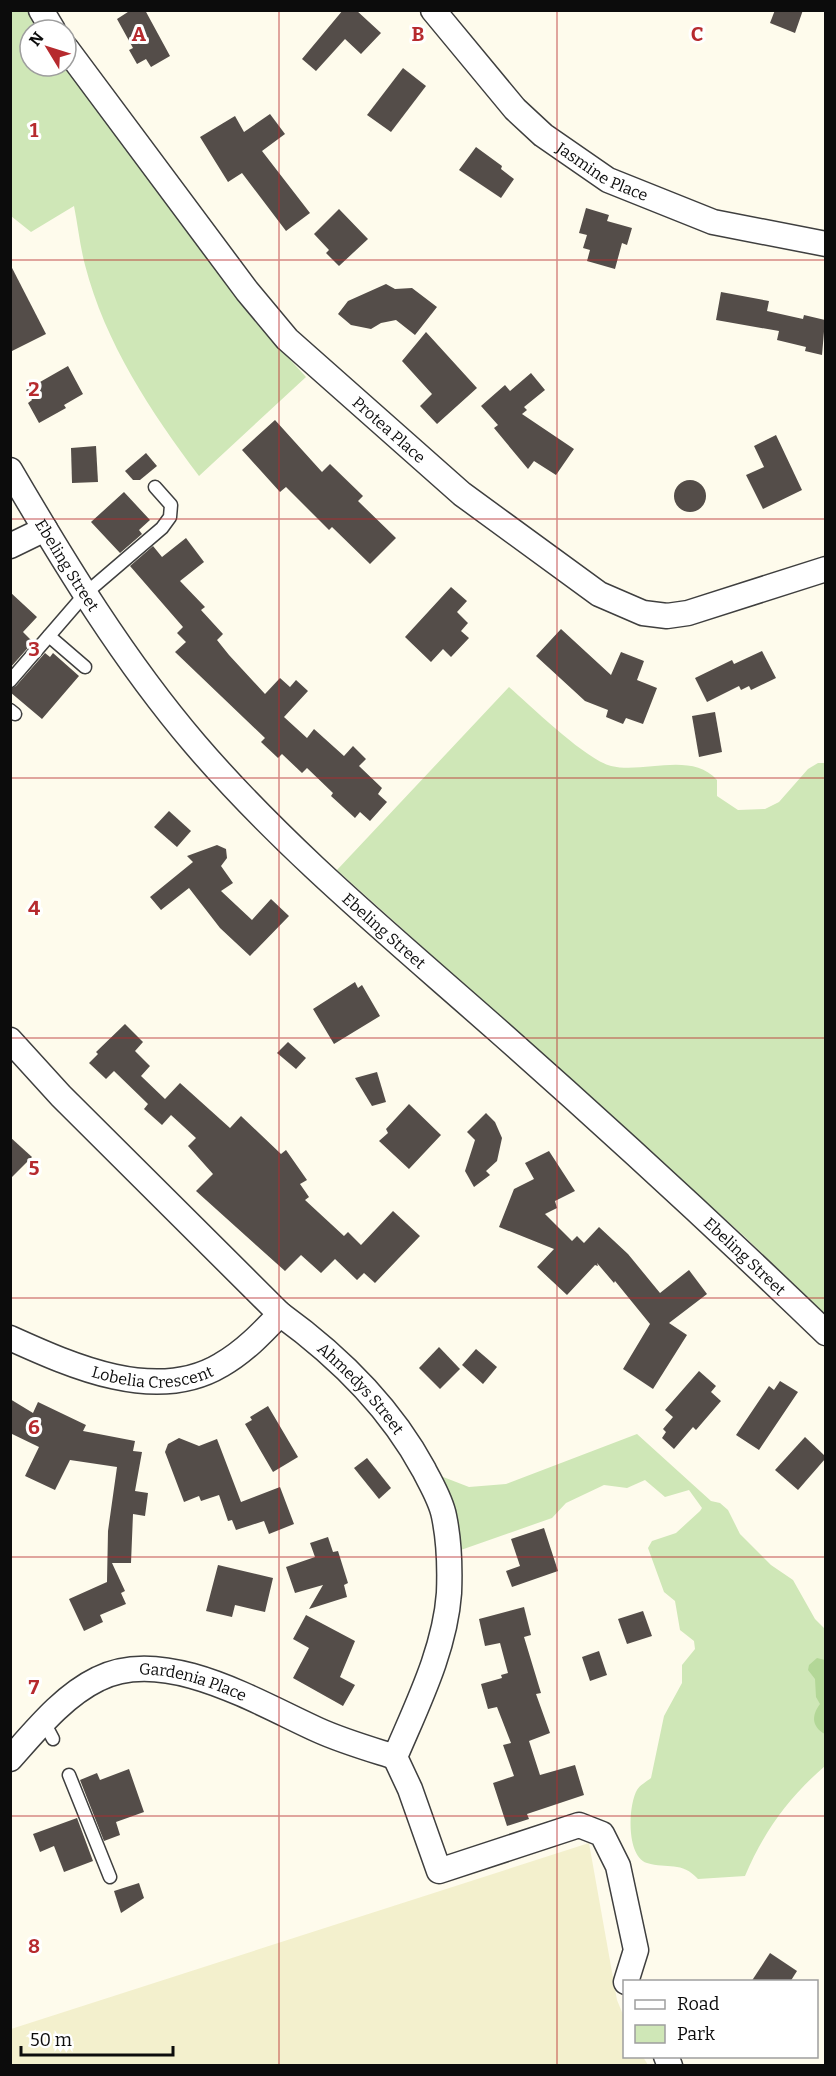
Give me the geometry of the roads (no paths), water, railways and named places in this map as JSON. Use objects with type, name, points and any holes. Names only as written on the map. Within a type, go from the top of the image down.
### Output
[{"type":"street","name":"Jasmine Place","points":[[433,10],[514,109],[543,135],[608,180],[713,222],[825,244]]},
{"type":"street","name":"Protea Place","points":[[78,64],[247,291],[286,339],[462,494],[599,594],[643,613],[677,615],[825,569]]},
{"type":"street","name":"Ebeling Street","points":[[10,470],[45,529],[132,662],[194,743],[279,833],[728,1238],[825,1333]]},
{"type":"street","points":[[10,546],[45,529]]},
{"type":"street","name":"Ahmedys Street","points":[[10,1040],[61,1096],[280,1314],[306,1333],[369,1391],[410,1444],[444,1514],[449,1594],[442,1631],[427,1682],[395,1757]]},
{"type":"street","name":"Lobelia Crescent","points":[[10,1338],[88,1369],[142,1380],[162,1381],[184,1379],[220,1366],[256,1340],[280,1314]]},
{"type":"street","name":"Gardenia Place","points":[[10,1759],[49,1730],[77,1692],[99,1678],[138,1670],[175,1672],[204,1679],[321,1731],[395,1757]]},
{"type":"street","points":[[395,1757],[411,1789],[439,1871],[579,1825],[602,1834],[618,1866],[636,1950],[627,1980]]},
{"type":"lane","points":[[10,681],[86,592],[162,528],[171,517],[171,506],[155,487]]},
{"type":"lane","points":[[49,636],[85,668]]},
{"type":"lane","points":[[69,1775],[110,1876]]}]
